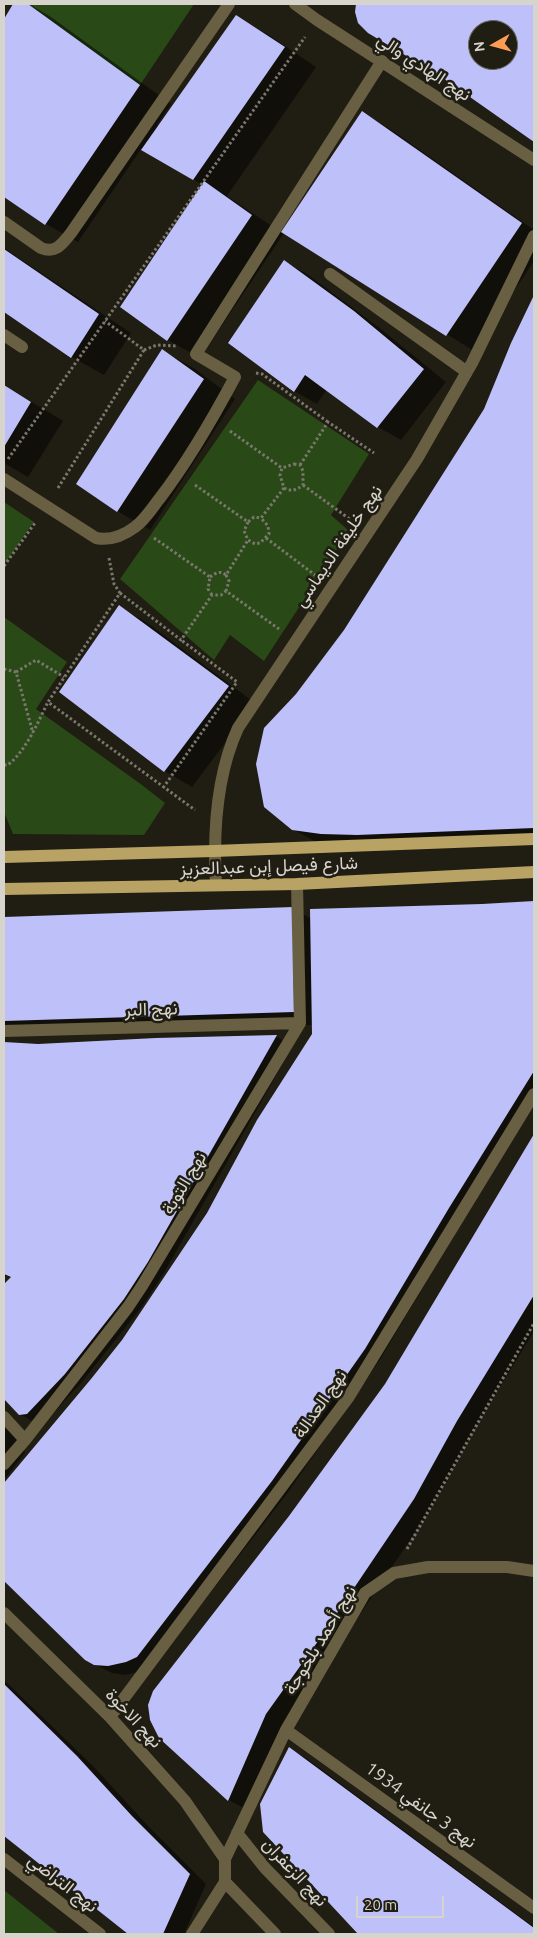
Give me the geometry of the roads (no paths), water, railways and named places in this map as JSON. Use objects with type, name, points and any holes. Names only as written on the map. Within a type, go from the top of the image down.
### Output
[{"type":"main road","name":"شارع فيصل إبن عبدالعزيز","points":[[4,856],[214,851],[534,839]]},
{"type":"main road","name":"شارع فيصل إبن عبدالعزيز","points":[[4,889],[297,884],[534,872]]},
{"type":"street","points":[[4,222],[41,248],[47,250],[59,248],[229,4]]},
{"type":"street","name":"نهج الهادي والي","points":[[298,5],[317,20],[534,160]]},
{"type":"street","points":[[4,479],[88,535],[106,540],[119,536],[136,526],[179,474],[213,419],[234,377],[196,354],[382,61]]},
{"type":"street","name":"نهج خليفة الديماسي","points":[[216,885],[214,851],[222,778],[238,728],[417,459],[467,372],[534,236]]},
{"type":"street","points":[[330,274],[467,372]]},
{"type":"street","points":[[4,335],[22,347]]},
{"type":"street","points":[[297,884],[300,1023]]},
{"type":"street","name":"نهج البر","points":[[4,1031],[300,1023]]},
{"type":"street","name":"نهج التوبة","points":[[4,1464],[25,1440],[128,1307],[300,1023]]},
{"type":"street","name":"نهج العدالة","points":[[110,1717],[348,1398],[534,1094]]},
{"type":"street","points":[[4,1418],[25,1440]]},
{"type":"street","name":"نهج أحمد بلخوجة","points":[[225,1859],[286,1730],[365,1593],[394,1573],[428,1567],[507,1567],[534,1571]]},
{"type":"street","name":"نهج الاخوة","points":[[4,1613],[110,1717],[185,1801],[225,1859]]},
{"type":"street","name":"نهج 3 جانفي 1934","points":[[286,1730],[534,1908]]},
{"type":"street","name":"نهج الزعفران","points":[[237,1833],[265,1868],[329,1934]]},
{"type":"street","name":"نهج التراضي","points":[[4,1859],[100,1934]]},
{"type":"street","points":[[192,1934],[225,1882],[225,1859]]},
{"type":"street","points":[[225,1882],[275,1934]]}]
